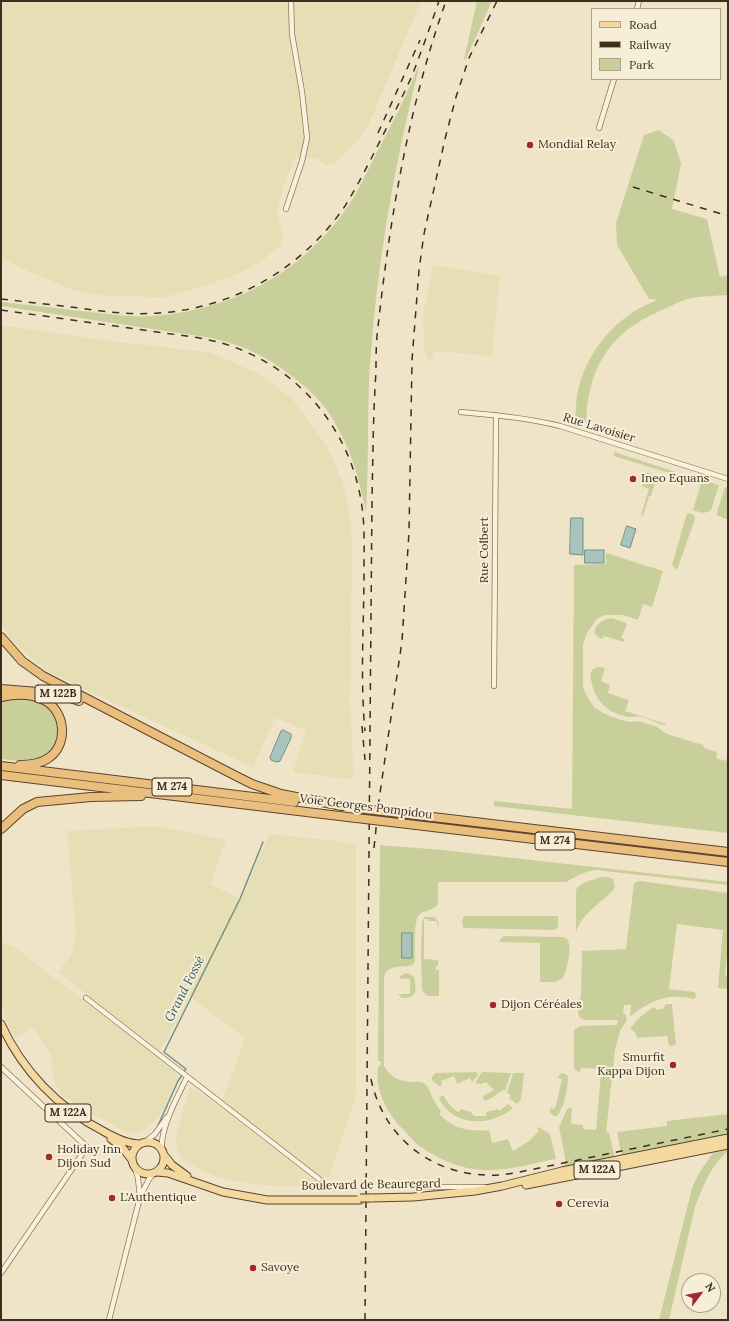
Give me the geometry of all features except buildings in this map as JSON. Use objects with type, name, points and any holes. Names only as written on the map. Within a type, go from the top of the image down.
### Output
[{"type":"highway","points":[[1,637],[22,661],[43,676],[252,784],[281,794],[342,806]]},
{"type":"highway","name":"M 122B","points":[[1,689],[64,695],[112,712]]},
{"type":"highway","points":[[1,697],[20,695],[34,696],[46,700],[57,712],[62,729],[62,737],[59,745],[47,759],[33,764],[1,765]]},
{"type":"highway","name":"Voie Georges Pompidou","points":[[1,765],[287,801],[342,806],[728,852]]},
{"type":"highway","name":"Voie Georges Pompidou","points":[[1,775],[728,862]]},
{"type":"highway","points":[[1,829],[23,809],[37,802],[91,797],[172,795]]},
{"type":"main road","name":"M 122A","points":[[1,1024],[22,1061],[36,1078],[59,1101],[82,1119],[105,1132],[126,1142],[143,1143]]},
{"type":"main road","name":"M 122A","points":[[1,1032],[18,1061],[59,1106],[76,1119],[118,1145],[132,1160]]},
{"type":"main road","name":"Boulevard de Beauregard","points":[[371,1199],[442,1195],[497,1187],[562,1171],[728,1138]]},
{"type":"main road","points":[[143,1143],[154,1143],[163,1152],[164,1163],[155,1173],[144,1174],[135,1168],[132,1160],[134,1150],[143,1143]]},
{"type":"main road","name":"Boulevard de Beauregard","points":[[250,1196],[413,1200],[467,1195],[728,1145]]},
{"type":"main road","name":"M 122A","points":[[163,1152],[172,1165],[187,1176],[250,1196]]},
{"type":"main road","name":"M 122A","points":[[155,1173],[168,1173],[216,1190],[250,1196]]},
{"type":"street","points":[[286,208],[302,161],[306,138],[302,92],[292,34],[292,1]]},
{"type":"street","points":[[599,128],[614,80]]},
{"type":"street","name":"Rue Lavoisier","points":[[461,412],[535,420],[560,426],[728,478]]},
{"type":"street","name":"Rue Colbert","points":[[494,686],[496,415]]},
{"type":"street","points":[[86,998],[319,1179]]},
{"type":"street","points":[[1,1067],[87,1147],[1,1273]]},
{"type":"street","points":[[163,1152],[162,1139],[170,1113],[187,1077]]},
{"type":"street","points":[[143,1143],[155,1134],[170,1113]]},
{"type":"street","points":[[135,1168],[138,1178],[140,1197]]},
{"type":"street","points":[[109,1320],[140,1197],[149,1179],[155,1173]]},
{"type":"street","points":[[389,1185],[435,1188],[497,1187]]},
{"type":"shaded area","points":[[1,1],[421,1],[369,124],[358,140],[341,158],[333,164],[326,165],[318,159],[295,157],[283,188],[277,213],[283,238],[280,246],[264,259],[248,269],[230,277],[165,297],[153,297],[96,295],[74,290],[23,269],[1,257]]},
{"type":"shaded area","points":[[433,265],[500,276],[492,356],[434,351],[433,361],[428,360],[424,351],[423,316]]},
{"type":"shaded area","points":[[1,325],[116,342],[209,352],[255,372],[291,397],[327,446],[343,483],[350,515],[352,547],[350,705],[353,777],[349,779],[293,772],[306,730],[275,718],[253,767],[47,671],[29,657],[12,640],[1,624]]},
{"type":"shaded area","points":[[159,827],[226,840],[210,884],[242,899],[269,834],[330,840],[356,845],[356,1088],[355,1098],[330,1176],[328,1178],[322,1179],[222,1102],[245,1038],[189,996],[160,1051],[58,972],[71,955],[76,934],[67,831]]},
{"type":"shaded area","points":[[1,943],[13,946],[173,1070],[177,1075],[178,1078],[159,1116],[145,1129],[133,1133],[126,1132],[89,1113],[62,1095],[54,1081],[51,1055],[33,1027],[15,1038],[6,1020],[1,1001]]},
{"type":"shaded area","points":[[191,1088],[202,1094],[248,1129],[317,1182],[317,1184],[315,1186],[283,1186],[235,1181],[215,1176],[185,1161],[180,1156],[176,1144],[176,1137],[189,1089]]},
{"type":"green space","points":[[477,1],[492,1],[466,59],[464,60]]},
{"type":"green space","points":[[418,67],[394,178],[377,289],[370,364],[366,512],[357,476],[345,441],[328,412],[316,397],[300,382],[281,368],[262,357],[243,347],[212,338],[1,306],[1,302],[122,316],[154,316],[210,306],[236,297],[261,285],[284,271],[305,254],[326,235],[344,212],[357,191],[393,122]]},
{"type":"green space","points":[[659,130],[674,141],[681,164],[672,209],[707,219],[720,277],[728,275],[728,295],[687,299],[642,320],[627,330],[605,355],[597,369],[591,385],[586,423],[575,420],[576,401],[580,382],[591,356],[607,334],[617,324],[628,315],[657,300],[649,299],[617,245],[616,223],[644,135]]},
{"type":"green space","points":[[614,452],[676,472],[675,475],[614,456]]},
{"type":"green space","points":[[647,472],[657,477],[643,516],[641,515],[649,489],[642,486]]},
{"type":"green space","points":[[702,480],[719,485],[711,510],[704,513],[693,510]]},
{"type":"green space","points":[[725,487],[728,488],[728,520],[717,515]]},
{"type":"green space","points":[[687,513],[694,515],[695,519],[677,570],[672,565]]},
{"type":"green space","points":[[606,553],[663,571],[652,607],[643,604],[638,620],[623,615],[605,615],[597,619],[587,633],[583,645],[583,688],[595,708],[605,714],[621,720],[631,722],[638,721],[657,727],[667,734],[703,745],[704,748],[717,752],[716,758],[726,761],[727,757],[728,758],[728,833],[494,806],[494,801],[572,809],[574,565],[606,564]]},
{"type":"green space","points":[[612,618],[626,623],[627,625],[621,638],[625,639],[624,642],[604,636],[602,639],[595,633],[596,627],[599,624]]},
{"type":"green space","points":[[599,667],[605,668],[601,681],[610,685],[608,693],[629,700],[625,711],[666,724],[665,725],[644,718],[621,715],[603,705],[596,694],[590,677],[593,670]]},
{"type":"green space","points":[[15,698],[42,702],[51,710],[56,718],[58,734],[56,742],[46,755],[38,759],[25,761],[1,759],[1,700]]},
{"type":"green space","points":[[380,845],[442,850],[728,882],[728,885],[596,870],[580,874],[566,882],[438,882],[438,904],[436,907],[421,913],[417,919],[415,961],[413,965],[392,968],[386,972],[384,977],[384,1066],[392,1076],[400,1080],[425,1084],[441,1111],[439,1114],[450,1123],[468,1130],[489,1130],[492,1143],[508,1139],[513,1151],[529,1141],[539,1131],[537,1128],[539,1127],[550,1134],[556,1159],[512,1168],[493,1170],[466,1168],[441,1159],[417,1144],[400,1127],[388,1110],[379,1090],[378,1084],[378,1066],[380,1066],[381,1061],[378,1061]]},
{"type":"green space","points":[[601,877],[613,879],[615,886],[614,889],[587,914],[582,920],[576,933],[576,890],[580,885]]},
{"type":"green space","points":[[640,881],[728,893],[728,947],[725,976],[728,977],[728,989],[718,988],[723,930],[677,924],[669,989],[694,992],[696,997],[694,999],[676,997],[661,999],[653,1002],[631,1016],[631,1005],[624,1005],[623,1013],[626,1015],[627,1020],[620,1031],[615,1050],[606,1132],[609,1133],[614,1157],[568,1168],[564,1164],[565,1157],[559,1127],[567,1109],[571,1107],[571,1124],[583,1125],[583,1129],[596,1130],[601,1074],[598,1074],[598,1069],[582,1068],[579,1072],[575,1070],[574,1030],[580,1026],[617,1025],[618,1020],[585,1020],[581,1019],[579,1016],[582,951],[626,949],[634,883]]},
{"type":"green space","points":[[464,916],[558,916],[558,926],[555,930],[464,928],[462,920]]},
{"type":"green space","points":[[425,917],[435,917],[439,924],[438,928],[437,921],[428,921],[428,919],[424,919],[424,959],[438,960],[436,970],[439,970],[439,996],[427,996],[423,992],[422,988],[422,921]]},
{"type":"green space","points":[[504,936],[566,938],[569,945],[569,954],[563,978],[555,982],[540,982],[540,943],[499,942]]},
{"type":"green space","points":[[406,973],[414,977],[416,986],[415,992],[411,997],[402,998],[398,994],[410,994],[410,979],[399,978]]},
{"type":"green space","points":[[666,1004],[672,1004],[676,1045],[669,1046],[667,1036],[637,1038],[635,1032],[630,1029],[635,1022],[654,1007],[657,1010],[663,1009]]},
{"type":"green space","points":[[477,1072],[478,1075],[472,1082],[470,1078],[457,1084],[454,1076],[441,1081],[442,1085],[439,1086],[432,1080],[435,1073]]},
{"type":"green space","points":[[482,1072],[511,1073],[505,1091],[503,1090],[492,1098],[484,1101],[483,1096],[494,1090],[486,1082],[481,1084],[475,1083]]},
{"type":"green space","points":[[513,1073],[524,1073],[521,1099],[517,1104],[509,1098],[511,1095],[507,1093]]},
{"type":"green space","points":[[564,1073],[568,1076],[566,1097],[560,1112],[557,1116],[554,1116],[550,1113],[550,1108],[554,1109],[556,1105],[562,1079],[558,1078],[560,1074]]},
{"type":"green space","points":[[443,1095],[456,1111],[459,1112],[461,1109],[471,1112],[474,1116],[486,1116],[486,1112],[498,1109],[499,1111],[508,1104],[513,1108],[494,1119],[473,1121],[454,1115],[439,1099]]},
{"type":"green space","points":[[728,1114],[728,1135],[674,1146],[647,1149],[623,1156],[621,1153],[617,1132],[667,1126],[667,1121]]},
{"type":"green space","points":[[728,1150],[712,1170],[695,1207],[669,1320],[659,1320],[692,1188],[699,1173],[713,1153]]},
{"type":"water","points":[[571,518],[583,518],[583,555],[570,554]]},
{"type":"water","points":[[627,526],[636,529],[630,548],[621,545]]},
{"type":"water","points":[[585,550],[604,550],[604,563],[585,563]]},
{"type":"water","points":[[283,730],[291,734],[291,738],[280,761],[276,762],[271,760],[270,757],[281,731]]},
{"type":"water","points":[[402,933],[412,933],[412,958],[402,958]]},
{"type":"waterway","name":"Grand Fossé","points":[[156,1130],[178,1081],[186,1069],[164,1052],[240,899],[263,842]]},
{"type":"railway","points":[[1,299],[119,313],[139,314],[187,310],[214,303],[240,293],[264,281],[287,266],[309,248],[328,228],[345,206],[372,157],[411,78],[439,1]]},
{"type":"railway","points":[[365,1320],[372,499],[376,344],[388,244],[411,121],[421,80],[446,1]]},
{"type":"railway","points":[[374,848],[379,800],[402,641],[409,532],[412,360],[419,270],[424,234],[456,97],[469,58],[497,1]]},
{"type":"railway","points":[[378,133],[420,40]]},
{"type":"railway","points":[[633,187],[728,216]]},
{"type":"railway","points":[[1,310],[206,339],[240,349],[269,364],[289,378],[308,395],[324,414],[338,435],[349,458],[357,482],[362,507],[364,523],[363,691],[365,731]]},
{"type":"railway","points":[[362,726],[365,760]]},
{"type":"railway","points":[[371,1079],[378,1103],[390,1124],[405,1142],[423,1156],[444,1166],[466,1173],[490,1175],[515,1173],[728,1129]]},
{"type":"place","name":"Mondial Relay","points":[[530,145]]},
{"type":"place","name":"Ineo Equans","points":[[633,479]]},
{"type":"place","name":"Dijon Céréales","points":[[493,1005]]},
{"type":"place","name":"Smurfit Kappa Dijon","points":[[673,1065]]},
{"type":"place","name":"Holiday Inn Dijon Sud","points":[[49,1157]]},
{"type":"place","name":"L'Authentique","points":[[112,1198]]},
{"type":"place","name":"Cerevia","points":[[559,1204]]},
{"type":"place","name":"Savoye","points":[[253,1268]]}]
